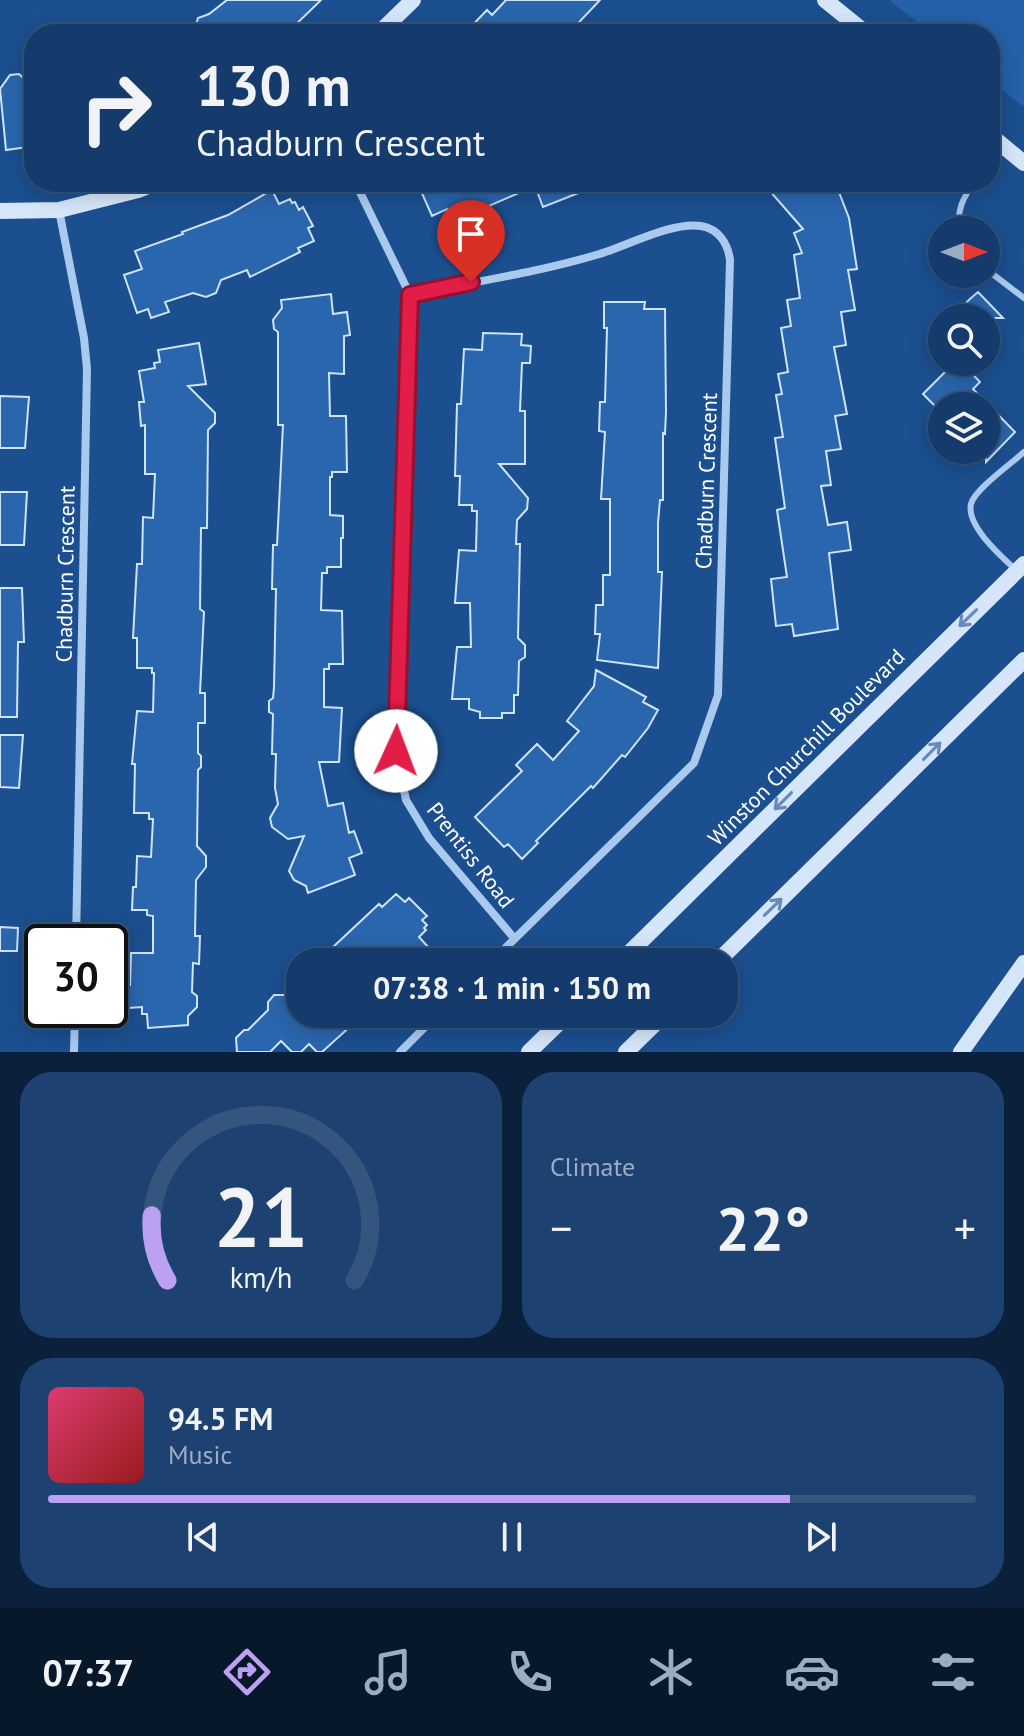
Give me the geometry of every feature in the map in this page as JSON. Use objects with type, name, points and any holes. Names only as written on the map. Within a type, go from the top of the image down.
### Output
[{"type":"main road","points":[[388,24],[413,0]]},
{"type":"main road","points":[[825,0],[855,24]]},
{"type":"main road","points":[[1000,144],[1024,163]]},
{"type":"main road","points":[[0,211],[59,210],[130,192]]},
{"type":"main road","name":"Winston Churchill Boulevard","points":[[634,948],[1020,567]]},
{"type":"main road","points":[[731,948],[1024,660]]},
{"type":"main road","points":[[961,1052],[1024,963]]},
{"type":"main road","points":[[529,1052],[554,1028]]},
{"type":"main road","points":[[626,1052],[651,1028]]},
{"type":"street","name":"Prentiss Road","points":[[360,192],[410,295],[396,751],[406,800],[429,838],[514,938]]},
{"type":"street","name":"Chadburn Crescent","points":[[59,210],[84,338],[87,369],[76,924]]},
{"type":"street","name":"Chadburn Crescent","points":[[410,295],[594,256],[669,230],[693,225],[716,232],[729,252],[718,695],[711,721],[694,763],[504,948]]},
{"type":"street","points":[[74,1052],[75,1028]]},
{"type":"street","points":[[400,1052],[424,1028]]},
{"type":"lane","points":[[1000,154],[1005,148]]},
{"type":"lane","points":[[957,216],[967,192]]},
{"type":"lane","points":[[1000,280],[1024,298]]},
{"type":"lane","points":[[1020,567],[983,536],[972,517],[971,505],[977,494],[1024,452]]},
{"type":"shaded area","points":[[889,0],[1024,0],[1024,107],[1000,88],[1000,24],[919,24]]},
{"type":"building","points":[[227,0],[321,0],[296,24],[196,24],[198,18],[209,14]]},
{"type":"building","points":[[506,0],[600,0],[577,24],[474,24],[487,10],[492,15]]},
{"type":"building","points":[[19,74],[24,79],[24,148],[6,150],[0,89],[10,75]]},
{"type":"building","points":[[273,192],[279,204],[290,199],[299,210],[303,207],[313,226],[308,228],[314,241],[298,248],[300,252],[250,277],[247,270],[221,280],[216,293],[206,297],[193,293],[165,302],[169,312],[151,318],[148,309],[137,313],[124,275],[142,269],[135,251],[228,215]]},
{"type":"building","points":[[421,192],[521,192],[484,208],[487,215],[466,225],[463,219],[452,219],[447,209],[432,216]]},
{"type":"building","points":[[537,192],[581,192],[543,207]]},
{"type":"building","points":[[771,192],[839,192],[849,218],[857,269],[848,270],[855,310],[841,312],[846,345],[834,347],[847,414],[835,416],[841,449],[826,451],[831,485],[821,486],[828,525],[847,522],[851,550],[829,553],[838,629],[794,636],[792,624],[776,626],[771,579],[787,577],[777,510],[785,508],[775,438],[783,437],[776,395],[782,394],[778,374],[788,372],[781,328],[791,326],[787,300],[800,298],[794,255],[802,253],[794,233],[803,229]]},
{"type":"building","points":[[978,292],[990,304],[965,304]]},
{"type":"building","points":[[331,294],[333,314],[347,312],[350,335],[344,336],[344,374],[329,373],[330,416],[346,416],[347,472],[332,472],[330,477],[330,515],[343,516],[343,538],[341,567],[327,567],[327,573],[322,573],[321,610],[342,611],[343,664],[329,664],[329,669],[324,669],[324,707],[342,708],[339,762],[319,762],[328,806],[343,803],[349,833],[354,831],[362,853],[349,858],[355,875],[308,893],[306,886],[294,880],[289,871],[304,836],[288,839],[272,827],[270,818],[278,804],[276,754],[272,754],[273,714],[269,712],[269,701],[273,698],[274,687],[276,589],[272,589],[273,545],[277,545],[283,425],[278,425],[278,332],[274,329],[273,320],[282,308],[281,300]]},
{"type":"building","points":[[604,302],[645,302],[644,309],[665,309],[666,412],[663,500],[660,500],[658,523],[658,572],[662,572],[658,668],[597,660],[600,634],[595,634],[596,605],[603,605],[603,575],[610,575],[610,499],[601,499],[605,432],[599,431],[600,402],[605,402],[607,328],[604,328]]},
{"type":"building","points":[[483,333],[522,334],[521,345],[531,346],[530,363],[522,363],[520,411],[525,411],[525,464],[499,464],[528,498],[527,509],[517,520],[516,544],[520,544],[518,638],[525,645],[525,657],[519,661],[514,713],[502,713],[502,718],[480,718],[480,712],[469,709],[469,699],[452,699],[457,647],[471,647],[470,603],[455,603],[459,550],[476,551],[477,511],[472,511],[472,505],[459,505],[460,476],[455,476],[457,404],[461,404],[464,349],[482,350]]},
{"type":"building","points":[[199,343],[206,384],[188,386],[215,413],[215,423],[208,430],[207,528],[201,528],[200,609],[204,612],[200,693],[205,693],[205,723],[198,723],[201,767],[198,770],[197,846],[206,856],[206,867],[196,880],[195,936],[200,936],[199,964],[193,963],[192,992],[197,996],[197,1007],[188,1016],[188,1025],[148,1028],[147,1014],[142,1014],[142,1007],[128,1008],[128,985],[131,953],[153,953],[153,916],[147,915],[147,910],[132,910],[137,856],[151,857],[153,819],[149,819],[149,813],[134,813],[135,764],[132,764],[137,711],[153,712],[154,673],[152,668],[137,668],[137,638],[133,638],[137,564],[142,564],[143,517],[153,518],[155,474],[145,474],[145,425],[141,426],[139,402],[144,402],[139,371],[155,368],[154,363],[160,362],[158,350]]},
{"type":"building","points":[[941,376],[974,376],[980,382],[973,389],[976,392],[928,392],[928,399],[923,394]]},
{"type":"building","points":[[0,396],[29,397],[25,448],[0,448]]},
{"type":"building","points":[[1000,417],[1015,432],[1000,448]]},
{"type":"building","points":[[0,492],[27,492],[24,545],[0,545]]},
{"type":"building","points":[[0,588],[22,588],[24,642],[18,642],[17,717],[0,717]]},
{"type":"building","points":[[596,670],[646,697],[643,702],[658,710],[625,757],[622,755],[522,859],[508,844],[504,847],[475,817],[522,771],[516,765],[537,744],[553,760],[579,731],[567,721],[594,686]]},
{"type":"building","points":[[0,735],[23,735],[19,788],[0,787]]},
{"type":"building","points":[[396,894],[405,902],[409,898],[427,916],[422,920],[427,925],[426,930],[419,937],[429,948],[332,948],[379,904],[382,907]]},
{"type":"building","points":[[0,927],[18,928],[17,951],[0,951]]},
{"type":"building","points":[[286,993],[286,1028],[349,1028],[322,1052],[317,1052],[309,1044],[301,1052],[292,1052],[281,1041],[270,1052],[237,1052],[236,1038],[268,1010],[268,1002],[274,995]]},
{"type":"route","points":[[396,751],[410,295],[471,282]]}]
